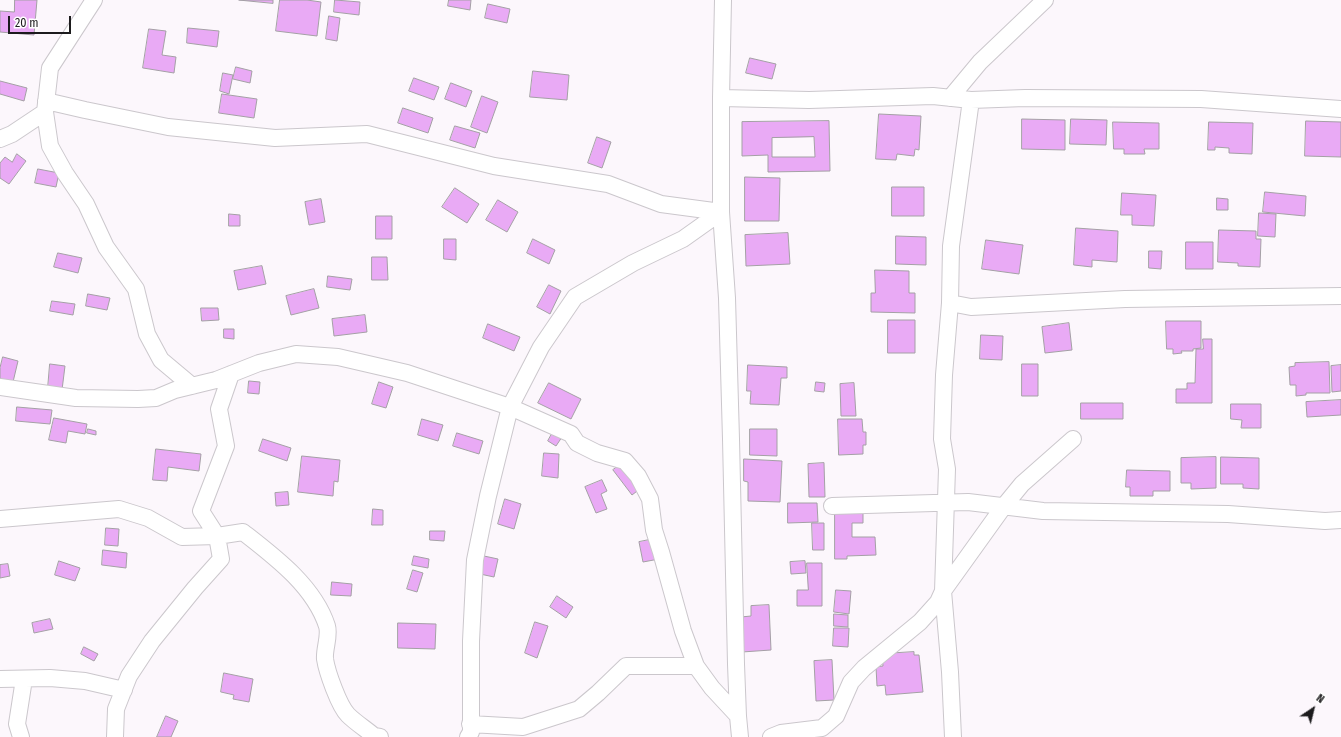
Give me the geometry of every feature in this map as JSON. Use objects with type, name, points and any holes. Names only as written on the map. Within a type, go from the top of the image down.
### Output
[{"type":"street","points":[[94,0],[50,68],[45,106],[50,146],[65,174],[86,204],[106,247],[136,289],[147,334],[161,360],[192,386]]},
{"type":"street","points":[[723,0],[721,212],[727,298],[731,431],[733,591],[740,737]]},
{"type":"street","points":[[950,98],[980,62],[1045,0]]},
{"type":"street","points":[[721,98],[809,100],[933,96],[971,100],[1025,98],[1201,99],[1341,109]]},
{"type":"street","points":[[953,737],[950,672],[943,591],[947,469],[942,439],[944,375],[950,303],[951,246],[971,100]]},
{"type":"street","points":[[0,140],[12,134],[45,106],[85,110],[168,127],[274,138],[367,134],[494,166],[608,184],[660,204],[721,212]]},
{"type":"street","points":[[696,666],[626,666],[598,693],[578,709],[523,727],[469,730],[475,560],[488,496],[510,407],[541,347],[574,297],[633,263],[683,239],[721,212]]},
{"type":"street","points":[[950,303],[971,307],[1125,300],[1341,296]]},
{"type":"street","points":[[0,387],[76,398],[156,398],[175,390],[216,380],[260,363],[296,354],[338,357],[407,373],[510,407],[571,434],[577,443],[597,453],[625,461],[638,476],[650,499],[654,530],[682,631],[696,666],[712,688],[738,716]]},
{"type":"street","points":[[115,737],[116,709],[129,676],[152,641],[221,558],[216,536],[201,511],[226,446],[219,409],[231,374]]},
{"type":"street","points":[[771,737],[781,733],[822,728],[836,716],[851,682],[864,668],[920,622],[938,602],[943,591],[1004,506],[1022,484],[1073,439]]},
{"type":"street","points":[[832,506],[968,502],[1043,510],[1228,514],[1341,520]]},
{"type":"street","points":[[0,519],[119,509],[148,518],[182,537],[216,536],[243,532],[271,553],[296,577],[319,608],[328,628],[325,658],[331,683],[347,714],[374,736],[380,737]]},
{"type":"street","points":[[0,679],[50,678],[85,681],[124,690]]},
{"type":"street","points":[[20,737],[17,724],[24,679]]},
{"type":"building","points":[[15,0],[37,0],[34,35],[0,32],[0,11],[14,12]]},
{"type":"building","points":[[239,0],[273,0],[273,3]]},
{"type":"building","points":[[280,0],[307,0],[321,2],[317,36],[276,31]]},
{"type":"building","points":[[335,0],[360,2],[359,15],[334,12]]},
{"type":"building","points":[[449,0],[471,0],[470,10],[448,6]]},
{"type":"building","points":[[488,4],[510,9],[507,23],[485,18]]},
{"type":"building","points":[[329,16],[340,18],[337,41],[326,39]]},
{"type":"building","points":[[188,28],[219,31],[217,47],[187,43]]},
{"type":"building","points":[[149,29],[166,31],[162,55],[176,57],[174,73],[143,68]]},
{"type":"building","points":[[750,58],[776,64],[772,79],[746,73]]},
{"type":"building","points":[[236,67],[252,71],[250,83],[233,79]]},
{"type":"building","points":[[533,71],[569,75],[567,100],[530,97]]},
{"type":"building","points":[[223,73],[233,75],[229,94],[220,91]]},
{"type":"building","points":[[414,78],[439,87],[434,100],[409,91]]},
{"type":"building","points":[[0,81],[27,88],[24,101],[0,94]]},
{"type":"building","points":[[451,83],[472,91],[466,107],[445,99]]},
{"type":"building","points":[[222,94],[257,99],[254,118],[219,113]]},
{"type":"building","points":[[482,96],[498,102],[487,133],[471,127]]},
{"type":"building","points":[[403,108],[433,118],[428,133],[398,123]]},
{"type":"building","points":[[879,114],[921,116],[919,150],[915,149],[914,156],[897,154],[896,160],[876,159]]},
{"type":"building","points":[[1022,119],[1065,120],[1065,150],[1022,149]]},
{"type":"building","points":[[1071,119],[1107,120],[1106,145],[1070,144]]},
{"type":"building","points":[[829,121],[830,171],[768,172],[768,155],[742,156],[742,122]],"holes":[[[814,137],[815,157],[772,157],[772,138]]]},
{"type":"building","points":[[1306,121],[1341,122],[1341,157],[1305,156]]},
{"type":"building","points":[[1113,122],[1159,123],[1159,149],[1144,149],[1145,154],[1124,154],[1124,149],[1114,149]]},
{"type":"building","points":[[1209,122],[1253,123],[1252,154],[1229,153],[1229,148],[1215,147],[1215,150],[1208,150]]},
{"type":"building","points":[[455,126],[480,133],[475,148],[450,140]]},
{"type":"building","points":[[597,137],[611,142],[602,168],[588,163]]},
{"type":"building","points":[[17,154],[26,161],[9,184],[0,178],[0,163],[5,157],[12,162]]},
{"type":"building","points":[[38,169],[59,173],[56,187],[35,183]]},
{"type":"building","points":[[745,177],[780,178],[779,221],[745,221]]},
{"type":"building","points":[[892,187],[924,187],[924,216],[892,216]]},
{"type":"building","points":[[455,188],[479,204],[467,223],[442,207]]},
{"type":"building","points":[[1265,192],[1306,196],[1305,216],[1263,212]]},
{"type":"building","points":[[1122,193],[1156,195],[1154,226],[1132,225],[1132,215],[1121,215]]},
{"type":"building","points":[[1217,198],[1228,199],[1228,210],[1217,210]]},
{"type":"building","points":[[321,199],[325,222],[309,225],[305,202]]},
{"type":"building","points":[[498,200],[518,212],[507,232],[486,220]]},
{"type":"building","points":[[1259,213],[1276,214],[1275,237],[1258,236]]},
{"type":"building","points":[[229,214],[240,215],[240,226],[229,226]]},
{"type":"building","points":[[376,216],[392,216],[392,239],[376,239]]},
{"type":"building","points":[[1076,228],[1118,231],[1117,262],[1092,260],[1092,267],[1074,265]]},
{"type":"building","points":[[1219,230],[1256,231],[1256,239],[1261,239],[1260,267],[1238,266],[1238,263],[1218,262]]},
{"type":"building","points":[[788,233],[790,264],[746,266],[745,235]]},
{"type":"building","points":[[896,236],[926,237],[926,265],[896,264]]},
{"type":"building","points":[[444,239],[456,239],[456,260],[444,259]]},
{"type":"building","points":[[533,239],[555,250],[549,264],[527,253]]},
{"type":"building","points":[[986,240],[1023,245],[1019,274],[982,269]]},
{"type":"building","points":[[1186,242],[1213,242],[1213,269],[1186,269]]},
{"type":"building","points":[[1149,251],[1162,251],[1161,269],[1149,268]]},
{"type":"building","points":[[58,253],[82,258],[78,273],[54,267]]},
{"type":"building","points":[[372,257],[387,257],[388,280],[372,280]]},
{"type":"building","points":[[262,266],[266,284],[238,290],[234,271]]},
{"type":"building","points":[[875,270],[909,271],[909,293],[915,293],[915,313],[871,312],[871,293],[875,293]]},
{"type":"building","points":[[328,276],[352,279],[350,290],[327,287]]},
{"type":"building","points":[[549,285],[561,291],[550,314],[537,307]]},
{"type":"building","points":[[314,289],[319,308],[291,315],[286,296]]},
{"type":"building","points":[[88,294],[110,298],[107,310],[86,306]]},
{"type":"building","points":[[52,301],[75,304],[73,315],[50,311]]},
{"type":"building","points":[[201,308],[218,308],[219,320],[202,321]]},
{"type":"building","points":[[365,315],[367,332],[334,336],[332,319]]},
{"type":"building","points":[[888,320],[915,320],[915,353],[888,353]]},
{"type":"building","points":[[1166,321],[1201,321],[1201,348],[1193,349],[1193,351],[1181,351],[1182,353],[1173,354],[1173,349],[1167,349]]},
{"type":"building","points":[[1069,323],[1072,350],[1045,353],[1042,327]]},
{"type":"building","points":[[488,324],[520,337],[514,351],[483,338]]},
{"type":"building","points":[[224,329],[234,329],[234,339],[224,338]]},
{"type":"building","points":[[981,335],[1003,336],[1002,360],[980,359]]},
{"type":"building","points":[[1203,339],[1212,339],[1212,403],[1176,403],[1176,389],[1187,389],[1187,383],[1195,383],[1196,349],[1203,349]]},
{"type":"building","points":[[3,357],[18,361],[13,382],[0,379],[0,368]]},
{"type":"building","points":[[1329,362],[1330,393],[1306,393],[1306,395],[1296,396],[1296,385],[1290,385],[1289,367],[1295,366],[1295,363]]},
{"type":"building","points":[[50,364],[65,366],[62,390],[48,388]]},
{"type":"building","points":[[1022,364],[1038,364],[1038,396],[1022,396]]},
{"type":"building","points":[[748,365],[787,367],[787,378],[781,378],[779,405],[750,404],[751,391],[747,391]]},
{"type":"building","points":[[1341,365],[1341,391],[1332,392],[1331,366]]},
{"type":"building","points":[[249,381],[260,382],[259,394],[248,393]]},
{"type":"building","points":[[379,382],[393,387],[386,408],[372,404]]},
{"type":"building","points":[[816,382],[825,383],[824,392],[815,391]]},
{"type":"building","points":[[549,383],[581,399],[571,419],[538,403]]},
{"type":"building","points":[[854,383],[856,416],[841,416],[840,384]]},
{"type":"building","points":[[1341,400],[1341,415],[1307,417],[1306,402]]},
{"type":"building","points":[[1081,403],[1123,403],[1123,419],[1081,419]]},
{"type":"building","points":[[1231,404],[1261,404],[1261,428],[1241,428],[1242,420],[1231,419]]},
{"type":"building","points":[[17,407],[52,410],[50,424],[16,421]]},
{"type":"building","points":[[54,418],[87,424],[85,434],[68,431],[66,443],[49,440]]},
{"type":"building","points":[[422,419],[443,425],[438,441],[418,435]]},
{"type":"building","points":[[838,419],[862,419],[863,432],[866,432],[866,445],[863,445],[863,454],[839,455]]},
{"type":"building","points":[[88,429],[96,431],[96,435],[87,433]]},
{"type":"building","points":[[750,429],[777,429],[777,456],[750,455]]},
{"type":"building","points":[[553,432],[562,437],[556,446],[548,441]]},
{"type":"building","points":[[457,433],[483,441],[479,454],[453,446]]},
{"type":"building","points":[[263,439],[291,448],[287,461],[259,451]]},
{"type":"building","points":[[156,449],[201,454],[199,471],[168,467],[167,481],[153,480]]},
{"type":"building","points":[[544,453],[559,454],[558,478],[542,476]]},
{"type":"building","points":[[302,456],[340,460],[338,482],[334,481],[333,496],[298,492]]},
{"type":"building","points":[[1216,457],[1216,488],[1191,489],[1191,483],[1181,483],[1181,458]]},
{"type":"building","points":[[1221,457],[1259,458],[1259,489],[1243,488],[1243,484],[1221,484]]},
{"type":"building","points":[[744,459],[782,461],[780,502],[748,501],[748,482],[744,481]]},
{"type":"building","points":[[623,463],[641,488],[632,495],[613,470]]},
{"type":"building","points":[[824,463],[825,497],[809,497],[808,464]]},
{"type":"building","points":[[1127,470],[1170,471],[1170,491],[1153,491],[1153,496],[1130,496],[1130,487],[1126,487]]},
{"type":"building","points":[[602,480],[607,491],[601,494],[607,509],[596,513],[585,487]]},
{"type":"building","points":[[288,492],[289,505],[276,506],[275,493]]},
{"type":"building","points":[[505,499],[521,504],[514,529],[498,524]]},
{"type":"building","points":[[788,503],[817,503],[818,522],[788,523]]},
{"type":"building","points":[[373,509],[383,510],[383,525],[372,525]]},
{"type":"building","points":[[835,512],[863,512],[863,523],[852,523],[852,537],[875,537],[876,555],[847,556],[847,559],[835,559]]},
{"type":"building","points":[[812,523],[824,523],[824,550],[813,550]]},
{"type":"building","points":[[106,528],[119,529],[118,546],[105,545]]},
{"type":"building","points":[[430,531],[445,531],[444,541],[430,540]]},
{"type":"building","points":[[654,539],[659,559],[643,562],[639,542]]},
{"type":"building","points":[[103,550],[127,553],[126,568],[102,565]]},
{"type":"building","points":[[414,556],[429,559],[428,568],[412,565]]},
{"type":"building","points":[[484,556],[498,559],[494,577],[480,574]]},
{"type":"building","points":[[59,561],[80,568],[75,581],[55,575]]},
{"type":"building","points":[[805,561],[806,573],[791,574],[790,562]]},
{"type":"building","points":[[807,563],[822,563],[822,606],[797,606],[797,590],[808,590]]},
{"type":"building","points":[[8,564],[10,576],[0,578],[0,565]]},
{"type":"building","points":[[413,570],[423,573],[417,592],[407,589]]},
{"type":"building","points":[[332,582],[352,584],[351,596],[331,595]]},
{"type":"building","points":[[836,590],[851,591],[849,614],[834,612]]},
{"type":"building","points":[[557,596],[573,607],[566,618],[550,607]]},
{"type":"building","points":[[769,605],[771,650],[742,652],[741,617],[751,616],[751,606]]},
{"type":"building","points":[[834,614],[848,615],[848,627],[834,626]]},
{"type":"building","points":[[50,619],[53,629],[34,633],[32,623]]},
{"type":"building","points":[[535,622],[548,626],[537,658],[525,653]]},
{"type":"building","points":[[398,623],[436,624],[435,649],[398,648]]},
{"type":"building","points":[[834,628],[849,628],[848,647],[833,646]]},
{"type":"building","points":[[84,647],[98,654],[94,661],[81,654]]},
{"type":"building","points":[[914,652],[914,655],[919,655],[923,692],[886,695],[885,685],[877,686],[876,667],[883,666],[882,654]]},
{"type":"building","points":[[832,660],[834,700],[816,701],[814,661]]},
{"type":"building","points":[[224,673],[253,679],[249,702],[233,699],[234,695],[221,692]]},
{"type":"building","points":[[166,716],[178,721],[171,737],[157,737]]}]
